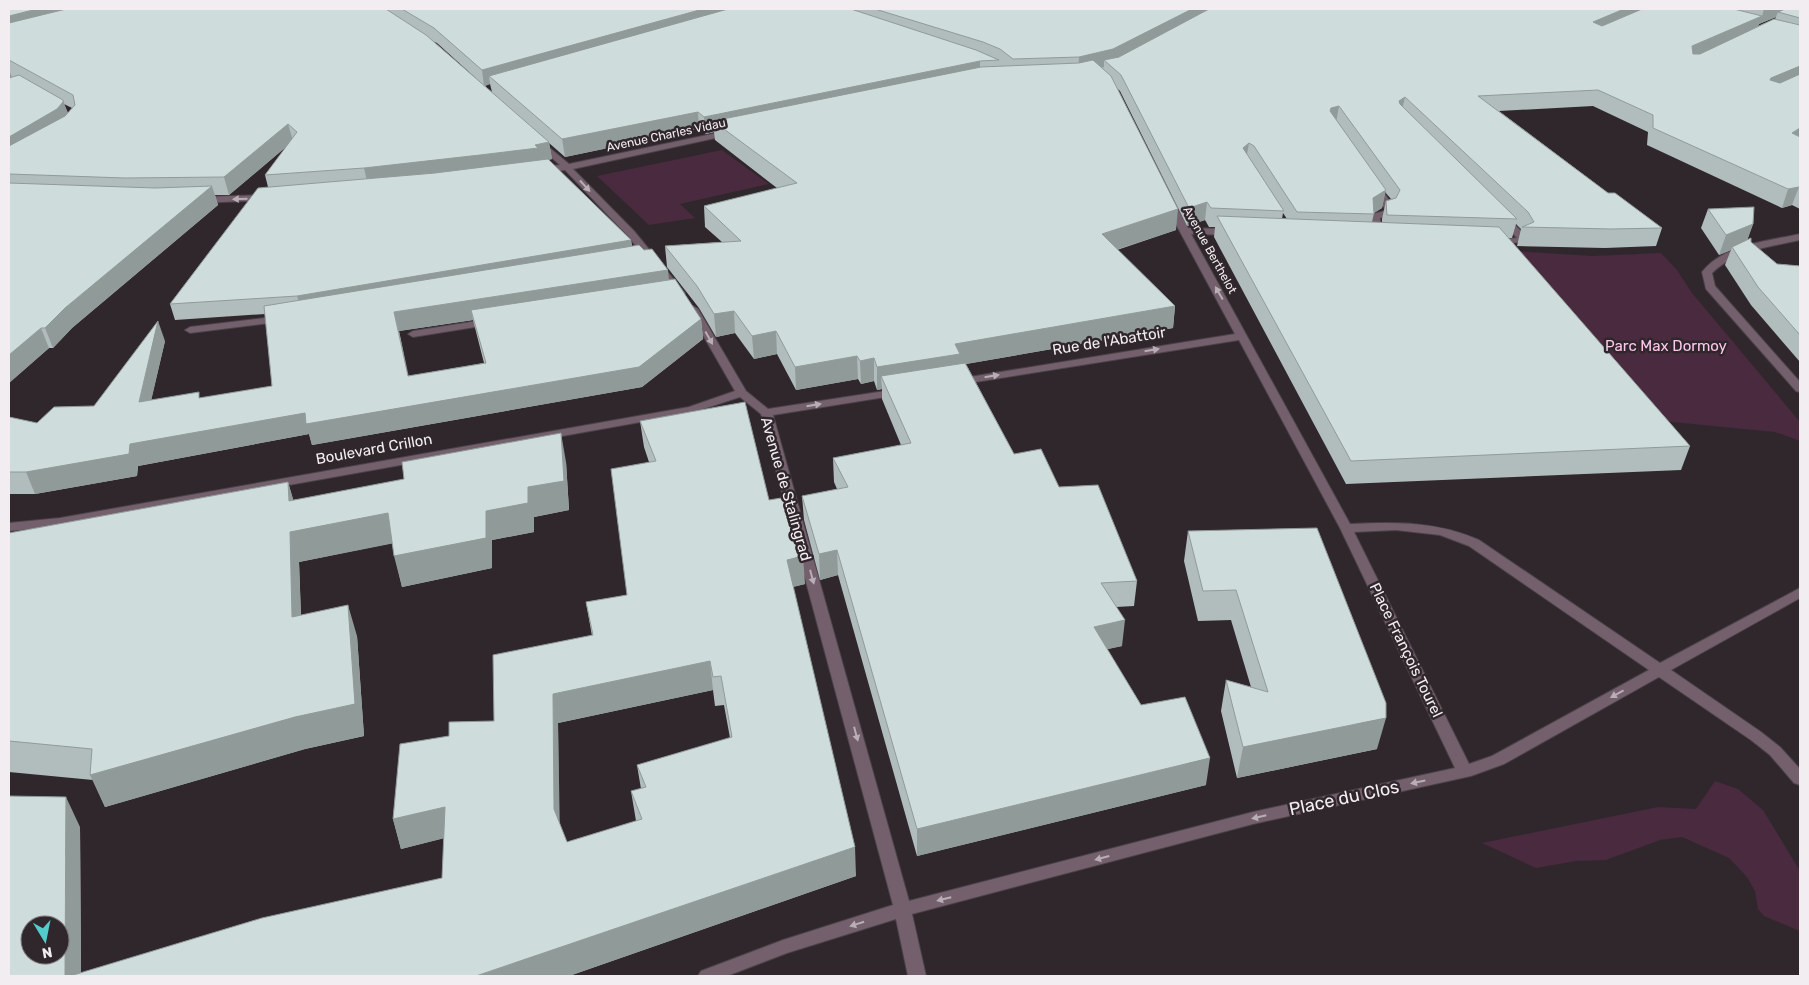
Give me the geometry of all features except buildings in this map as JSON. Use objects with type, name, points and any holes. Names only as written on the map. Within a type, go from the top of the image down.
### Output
[{"type":"street","name":"Avenue Charles Vidau","points":[[530,171],[568,167],[743,130]]},
{"type":"street","name":"Avenue de Stalingrad","points":[[532,135],[568,167],[647,258],[675,294],[693,309],[742,393],[766,413],[904,909]]},
{"type":"street","points":[[1371,181],[1390,209],[1388,213],[1376,216],[1377,239]]},
{"type":"street","name":"Avenue Berthelot","points":[[1166,196],[1243,336]]},
{"type":"street","points":[[188,200],[272,197]]},
{"type":"street","points":[[1482,242],[1510,243],[1522,240],[1523,238],[1498,213]]},
{"type":"street","points":[[1184,231],[1241,232]]},
{"type":"street","points":[[1800,237],[1728,256],[1715,262],[1707,272],[1710,287],[1800,389]]},
{"type":"street","points":[[190,330],[292,318]]},
{"type":"street","points":[[413,334],[499,321]]},
{"type":"street","points":[[1243,336],[1346,528],[1435,527],[1458,534],[1482,548],[1756,736],[1775,751],[1800,779]]},
{"type":"street","name":"Rue de l'Abattoir","points":[[948,383],[1243,336]]},
{"type":"street","points":[[766,413],[910,390]]},
{"type":"street","name":"Boulevard Crillon","points":[[9,527],[60,522],[691,410],[742,393]]},
{"type":"street","name":"Place François Tourel","points":[[1346,528],[1465,772]]},
{"type":"street","points":[[1659,671],[1800,592]]},
{"type":"street","name":"Place du Clos","points":[[707,976],[783,947],[904,909],[1254,818],[1465,772],[1498,760],[1659,671]]},
{"type":"street","points":[[904,909],[918,976]]},
{"type":"green space","points":[[722,150],[769,184],[680,204],[695,218],[649,225],[597,176]]},
{"type":"green space","name":"Parc Max Dormoy","points":[[1513,251],[1592,256],[1661,253],[1677,270],[1692,293],[1800,422],[1800,441],[1775,432],[1662,421]]},
{"type":"green space","points":[[1715,781],[1738,789],[1763,810],[1800,871],[1800,931],[1764,916],[1758,909],[1755,891],[1747,877],[1729,858],[1682,837],[1660,840],[1606,860],[1576,861],[1536,868],[1482,843],[1658,807],[1696,809]]}]
